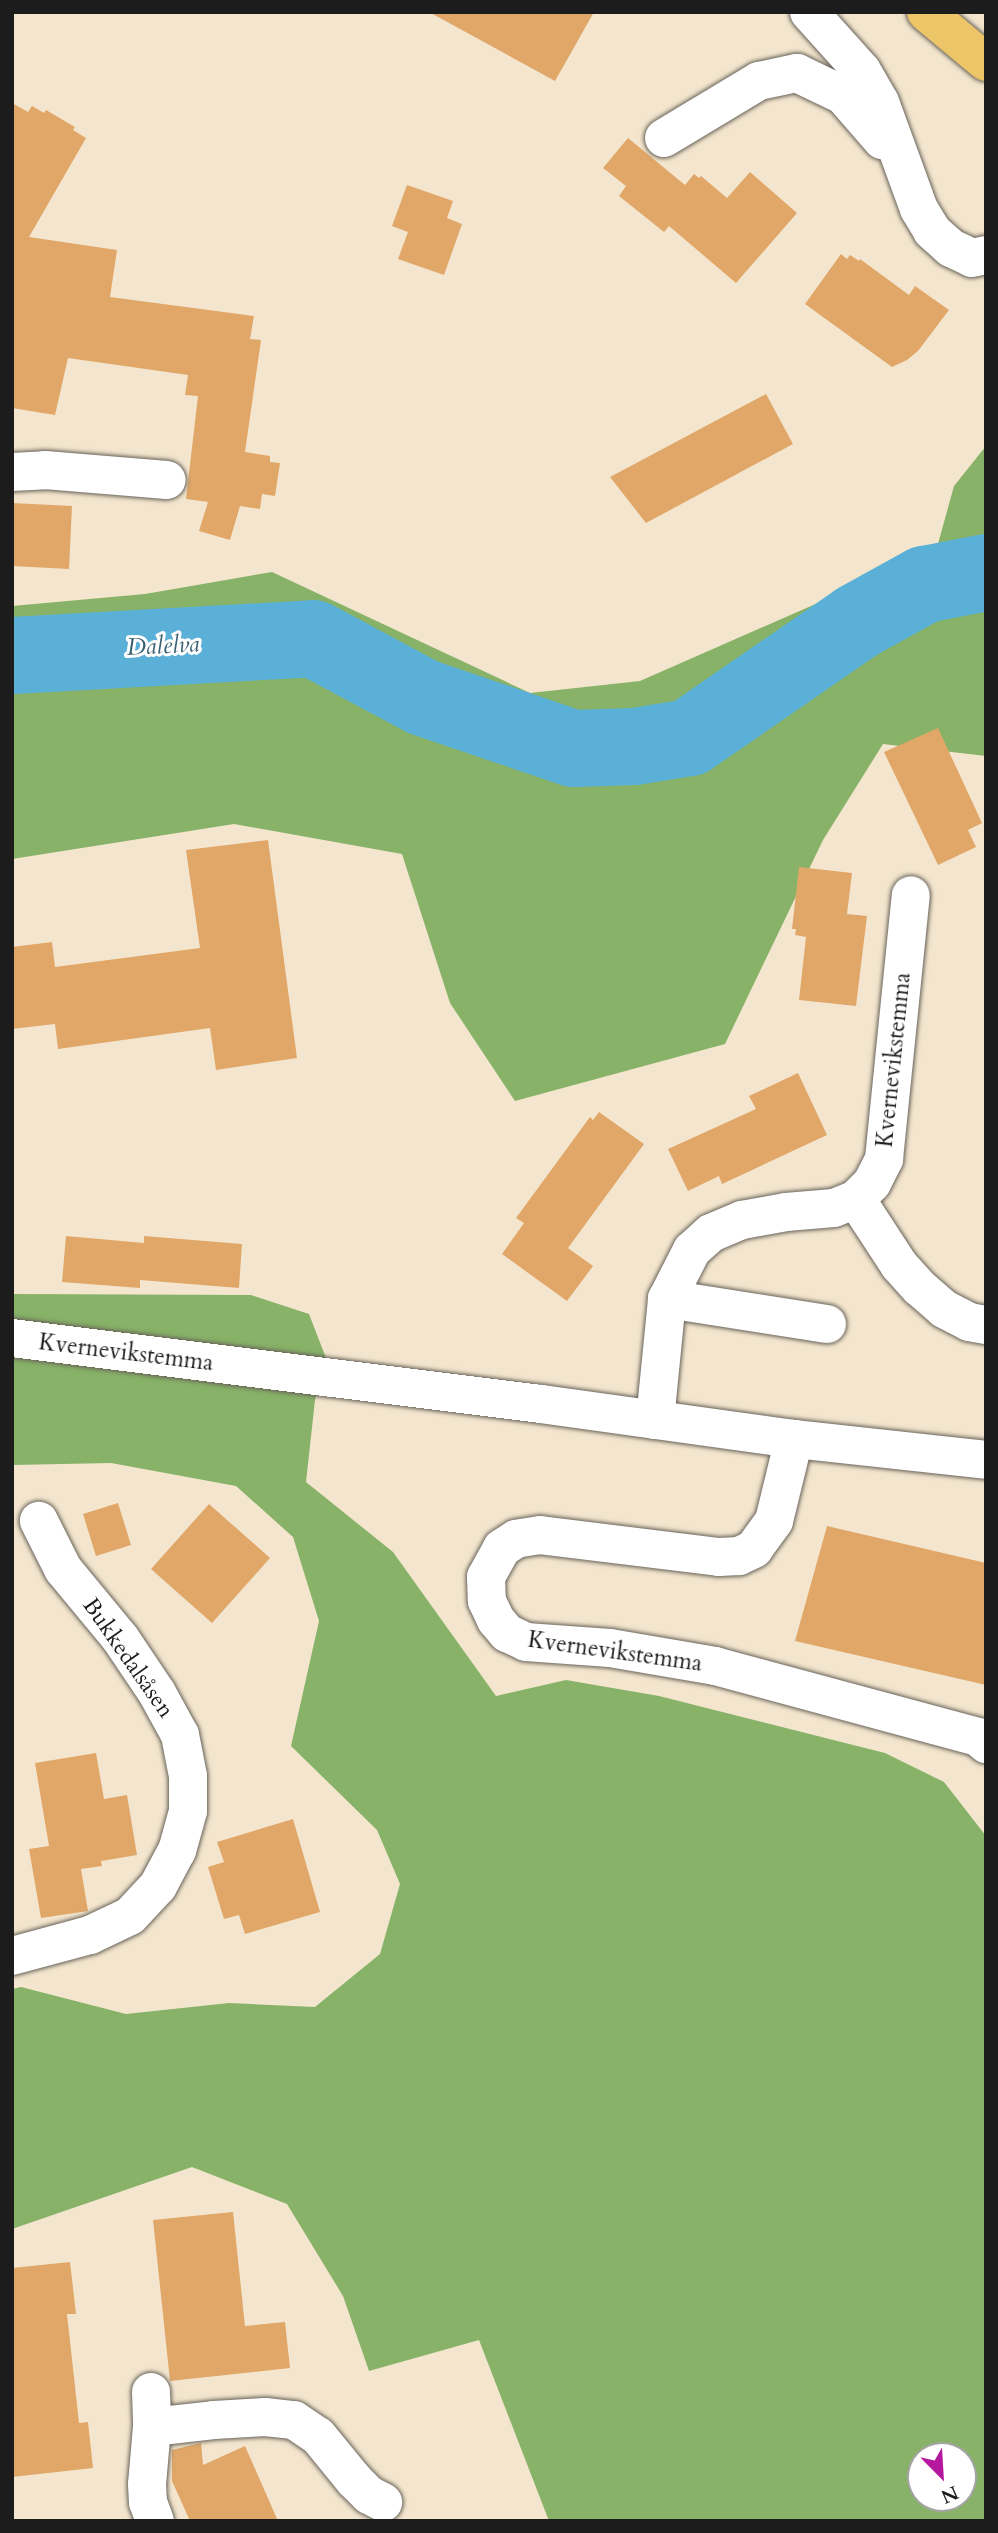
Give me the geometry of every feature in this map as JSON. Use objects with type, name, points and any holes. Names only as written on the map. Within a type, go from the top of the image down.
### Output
[{"type":"main road","points":[[926,12],[986,62]]},
{"type":"street","points":[[809,12],[862,71],[880,102],[919,209],[932,231],[951,248],[972,258],[986,256]]},
{"type":"street","points":[[664,138],[759,81],[797,73],[843,94],[879,136],[909,178]]},
{"type":"street","points":[[12,472],[45,470],[167,480]]},
{"type":"street","name":"Kvernevikstemma","points":[[856,1199],[872,1184],[884,1159],[911,895]]},
{"type":"street","points":[[656,1420],[667,1299],[692,1250],[711,1233],[742,1220],[786,1212],[834,1208],[856,1199],[899,1265],[919,1288],[944,1309],[969,1322],[986,1325]]},
{"type":"street","points":[[667,1299],[827,1324]]},
{"type":"street","name":"Kvernevikstemma","points":[[12,1338],[794,1439],[986,1460]]},
{"type":"street","name":"Kvernevikstemma","points":[[794,1439],[774,1521],[754,1549],[739,1556],[719,1557],[540,1535],[516,1539],[492,1560],[486,1577],[487,1601],[496,1620],[507,1633],[526,1642],[610,1648],[715,1666],[983,1740]]},
{"type":"street","name":"Bukkedalsåsen","points":[[12,1956],[90,1935],[130,1916],[158,1886],[177,1851],[188,1811],[188,1776],[180,1735],[120,1638],[64,1569],[39,1521]]},
{"type":"street","points":[[155,2521],[148,2502],[147,2484],[152,2410],[214,2420],[265,2417],[294,2420],[318,2436],[354,2480],[369,2495],[383,2502]]},
{"type":"green space","points":[[986,446],[986,756],[883,744],[823,840],[725,1044],[515,1101],[450,1003],[402,854],[234,824],[12,859],[12,606],[145,594],[272,572],[530,693],[640,681],[936,551],[954,486]]},
{"type":"green space","points":[[12,1294],[251,1295],[309,1314],[326,1358],[315,1400],[306,1482],[393,1552],[496,1696],[566,1680],[659,1696],[885,1753],[944,1782],[986,1836],[986,2521],[549,2521],[479,2340],[369,2371],[343,2296],[287,2204],[192,2167],[12,2229],[12,1989],[21,1987],[126,2014],[229,2003],[315,2007],[380,1954],[400,1884],[377,1830],[291,1746],[319,1621],[293,1537],[236,1486],[111,1463],[12,1465]]},
{"type":"building","points":[[429,12],[594,12],[555,81]]},
{"type":"building","points":[[12,103],[28,112],[32,106],[44,113],[46,110],[75,127],[73,130],[86,138],[29,237],[117,250],[110,297],[254,316],[250,339],[261,340],[245,452],[270,456],[270,462],[280,463],[275,496],[262,494],[260,509],[240,506],[230,540],[199,531],[208,502],[186,499],[198,396],[185,395],[188,375],[68,358],[55,415],[12,408]]},
{"type":"building","points":[[628,138],[685,185],[694,174],[699,178],[701,176],[727,198],[750,172],[797,213],[736,283],[669,226],[664,232],[619,196],[626,186],[603,168]]},
{"type":"building","points":[[407,185],[453,201],[447,218],[462,224],[444,275],[398,259],[408,232],[392,226]]},
{"type":"building","points":[[841,254],[847,259],[850,255],[859,261],[860,259],[909,295],[915,286],[949,310],[918,351],[907,360],[892,367],[805,304]]},
{"type":"building","points":[[766,394],[793,444],[646,523],[610,477]]},
{"type":"building","points":[[12,503],[72,506],[69,569],[12,566]]},
{"type":"building","points":[[938,728],[982,823],[968,830],[976,847],[938,865],[884,752]]},
{"type":"building","points":[[268,840],[297,1058],[216,1070],[210,1028],[58,1049],[55,1024],[12,1029],[12,947],[52,942],[55,967],[200,948],[186,850]]},
{"type":"building","points":[[799,867],[852,873],[847,914],[867,916],[856,1006],[799,1000],[806,937],[795,935],[796,929],[792,929]]},
{"type":"building","points":[[798,1073],[827,1135],[722,1184],[719,1176],[688,1191],[668,1149],[756,1109],[749,1096]]},
{"type":"building","points":[[599,1112],[644,1144],[568,1248],[593,1266],[567,1301],[502,1254],[524,1223],[516,1218],[590,1117],[593,1120]]},
{"type":"building","points":[[66,1236],[144,1243],[144,1236],[242,1244],[239,1288],[140,1280],[140,1288],[62,1282]]},
{"type":"building","points":[[118,1503],[131,1545],[96,1556],[83,1514]]},
{"type":"building","points":[[209,1504],[270,1558],[212,1623],[151,1569]]},
{"type":"building","points":[[827,1526],[986,1563],[986,1685],[795,1641]]},
{"type":"building","points":[[96,1753],[104,1799],[127,1795],[137,1855],[101,1861],[102,1866],[81,1869],[88,1911],[41,1918],[29,1849],[49,1846],[35,1763]]},
{"type":"building","points":[[293,1819],[320,1912],[245,1934],[239,1915],[224,1919],[208,1867],[224,1862],[217,1842]]},
{"type":"building","points":[[233,2212],[245,2326],[285,2322],[290,2368],[170,2381],[153,2220]]},
{"type":"building","points":[[70,2262],[76,2314],[67,2314],[79,2423],[88,2422],[93,2468],[12,2477],[12,2268]]},
{"type":"building","points":[[201,2443],[203,2465],[245,2446],[278,2521],[190,2521],[172,2481],[172,2450]]},
{"type":"waterway","name":"Dalelva","points":[[12,655],[313,638],[423,697],[573,748],[634,746],[689,737],[857,621],[924,584],[986,572]]}]
